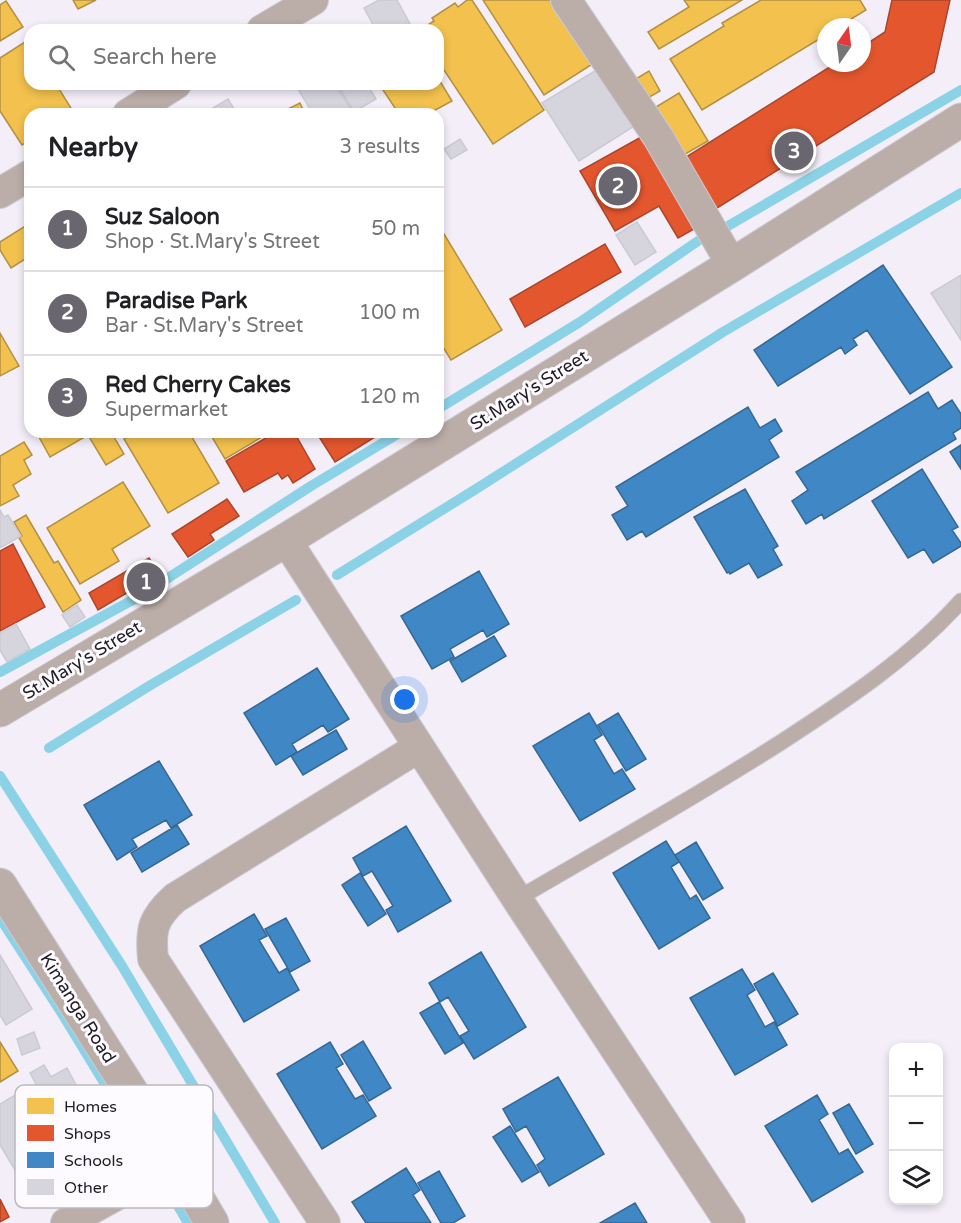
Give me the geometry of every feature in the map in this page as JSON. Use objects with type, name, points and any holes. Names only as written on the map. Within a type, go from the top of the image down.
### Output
[{"type":"street","points":[[272,24],[313,0]]},
{"type":"street","points":[[566,0],[658,137],[732,266]]},
{"type":"street","points":[[138,108],[166,90]]},
{"type":"street","name":"St.Mary's Street","points":[[0,710],[286,540],[732,266],[961,120]]},
{"type":"street","points":[[0,193],[24,179]]},
{"type":"street","points":[[286,540],[517,899],[730,1223]]},
{"type":"street","points":[[325,1223],[153,959],[151,936],[161,911],[175,898],[419,747]]},
{"type":"street","name":"Kimanga Road","points":[[0,885],[127,1085]]},
{"type":"street","points":[[66,1223],[93,1208]]},
{"type":"street","name":"Kimanga Road","points":[[203,1208],[212,1223]]},
{"type":"lane","points":[[517,899],[715,784],[842,703],[937,628],[961,601]]},
{"type":"building: Homes","points":[[73,0],[96,0],[78,9]]},
{"type":"building: Homes","points":[[467,0],[472,0],[544,110],[493,144],[444,70],[444,24],[429,24],[434,21],[432,18],[455,3],[458,7]]},
{"type":"building: Homes","points":[[483,0],[553,0],[594,63],[544,95]]},
{"type":"building: Homes","points":[[684,0],[742,0],[659,49],[648,32],[689,7]]},
{"type":"building: Homes","points":[[761,0],[860,0],[866,10],[853,18],[817,18],[817,40],[702,110],[670,59],[724,26],[722,23]]},
{"type":"building: Homes","points":[[6,1],[23,27],[0,41],[0,5]]},
{"type":"building: Homes","points":[[24,43],[24,90],[60,90],[71,108],[24,108],[24,144],[22,145],[0,111],[0,58]]},
{"type":"building: Homes","points":[[649,71],[660,91],[646,99],[634,80]]},
{"type":"building: Homes","points":[[444,88],[452,101],[439,108],[395,108],[383,90],[444,90]]},
{"type":"building: Homes","points":[[679,93],[708,141],[680,157],[651,110]]},
{"type":"building: Homes","points":[[300,103],[302,108],[290,108]]},
{"type":"building: Homes","points":[[24,227],[24,260],[11,268],[0,250],[0,242]]},
{"type":"building: Homes","points":[[444,234],[502,330],[451,360],[444,349]]},
{"type":"building: Homes","points":[[0,333],[19,366],[0,376]]},
{"type":"building: Homes","points":[[40,438],[83,438],[50,457]]},
{"type":"building: Homes","points":[[90,438],[115,438],[124,454],[106,465]]},
{"type":"building: Homes","points":[[193,438],[219,483],[168,513],[124,439]]},
{"type":"building: Homes","points":[[213,438],[260,438],[225,459]]},
{"type":"building: Homes","points":[[24,442],[32,455],[24,460],[31,474],[13,485],[19,496],[0,506],[0,456]]},
{"type":"building: Homes","points":[[123,482],[150,526],[112,549],[119,561],[80,584],[47,528]]},
{"type":"building: Homes","points":[[26,515],[54,563],[58,561],[81,600],[63,612],[19,538],[22,536],[14,522]]},
{"type":"building: Homes","points":[[0,1042],[18,1071],[0,1082]]},
{"type":"building: Shops","points":[[892,0],[950,0],[934,72],[714,210],[683,159],[822,72],[871,72],[871,41],[885,32]]},
{"type":"building: Shops","points":[[650,132],[703,224],[678,238],[659,206],[615,231],[580,171]]},
{"type":"building: Shops","points":[[605,244],[621,272],[525,327],[510,299]]},
{"type":"building: Shops","points":[[266,438],[297,438],[315,469],[293,483],[288,475],[282,479],[278,473],[244,492],[226,461]]},
{"type":"building: Shops","points":[[320,438],[373,438],[335,462]]},
{"type":"building: Shops","points":[[227,499],[239,516],[210,534],[214,540],[188,557],[172,534]]},
{"type":"building: Shops","points":[[13,544],[45,607],[0,631],[0,551]]},
{"type":"building: Shops","points":[[149,558],[159,574],[98,610],[89,593]]},
{"type":"building: Shops","points":[[0,1199],[9,1217],[0,1222]]},
{"type":"building: Schools","points":[[883,265],[952,367],[910,394],[867,330],[853,339],[857,345],[845,354],[841,347],[778,386],[754,350]]},
{"type":"building: Schools","points":[[928,392],[938,409],[952,400],[961,414],[961,428],[953,433],[956,439],[824,519],[822,514],[806,524],[792,501],[808,490],[796,472]]},
{"type":"building: Schools","points":[[748,407],[760,428],[775,419],[782,431],[769,440],[779,457],[646,537],[642,531],[627,540],[612,515],[628,506],[616,487]]},
{"type":"building: Schools","points":[[961,445],[961,469],[950,452]]},
{"type":"building: Schools","points":[[922,469],[958,527],[952,530],[961,543],[961,546],[933,563],[924,549],[908,558],[872,501]]},
{"type":"building: Schools","points":[[745,489],[778,546],[773,549],[782,565],[758,578],[749,563],[730,574],[727,573],[694,517]]},
{"type":"building: Schools","points":[[479,571],[509,624],[487,637],[483,630],[450,649],[454,657],[432,669],[401,616]]},
{"type":"building: Schools","points":[[494,636],[506,656],[462,682],[450,661]]},
{"type":"building: Schools","points":[[317,668],[349,719],[328,732],[323,725],[292,744],[297,752],[276,765],[244,713]]},
{"type":"building: Schools","points":[[589,713],[602,735],[594,740],[614,774],[622,769],[635,789],[580,821],[533,746]]},
{"type":"building: Schools","points":[[618,713],[646,759],[626,771],[598,725]]},
{"type":"building: Schools","points":[[336,730],[347,749],[303,775],[291,756]]},
{"type":"building: Schools","points":[[159,761],[192,815],[171,828],[166,820],[132,839],[137,847],[117,860],[84,805]]},
{"type":"building: Schools","points":[[177,825],[189,844],[142,872],[131,853]]},
{"type":"building: Schools","points":[[406,826],[451,901],[398,932],[386,910],[393,906],[372,871],[363,876],[353,858]]},
{"type":"building: Schools","points":[[666,841],[679,862],[671,867],[690,899],[696,895],[710,918],[659,949],[613,873]]},
{"type":"building: Schools","points":[[696,842],[723,888],[703,900],[675,855]]},
{"type":"building: Schools","points":[[360,873],[386,914],[368,926],[342,885]]},
{"type":"building: Schools","points":[[254,914],[267,936],[259,940],[279,973],[287,968],[299,990],[244,1022],[200,946]]},
{"type":"building: Schools","points":[[286,918],[310,961],[290,972],[265,929]]},
{"type":"building: Schools","points":[[481,952],[526,1027],[474,1059],[460,1036],[469,1031],[448,997],[440,1002],[429,983]]},
{"type":"building: Schools","points":[[742,969],[755,990],[747,995],[765,1027],[774,1022],[787,1045],[735,1075],[690,998]]},
{"type":"building: Schools","points":[[773,973],[798,1014],[778,1026],[754,984]]},
{"type":"building: Schools","points":[[439,1002],[463,1043],[445,1054],[420,1013]]},
{"type":"building: Schools","points":[[363,1041],[391,1088],[369,1101],[341,1055]]},
{"type":"building: Schools","points":[[330,1042],[343,1064],[336,1068],[355,1099],[363,1095],[376,1116],[322,1149],[277,1074]]},
{"type":"building: Schools","points":[[558,1077],[604,1154],[549,1186],[537,1165],[545,1159],[526,1126],[516,1132],[503,1109]]},
{"type":"building: Schools","points":[[817,1095],[828,1114],[819,1120],[839,1154],[848,1149],[863,1172],[812,1202],[765,1126]]},
{"type":"building: Schools","points":[[849,1104],[873,1144],[856,1154],[833,1113]]},
{"type":"building: Schools","points":[[510,1126],[539,1172],[522,1182],[493,1137]]},
{"type":"building: Schools","points":[[406,1168],[420,1190],[413,1195],[431,1223],[366,1223],[352,1202]]},
{"type":"building: Schools","points":[[439,1171],[465,1216],[453,1223],[441,1223],[418,1183]]},
{"type":"building: Schools","points":[[635,1203],[647,1223],[600,1223]]},
{"type":"building: Other","points":[[379,0],[397,0],[410,24],[373,24],[364,8]]},
{"type":"building: Other","points":[[603,66],[639,123],[579,161],[542,103]]},
{"type":"building: Other","points":[[299,90],[339,90],[350,108],[309,108]]},
{"type":"building: Other","points":[[341,90],[371,90],[376,99],[361,108],[352,108]]},
{"type":"building: Other","points":[[228,99],[233,108],[213,108]]},
{"type":"building: Other","points":[[460,139],[467,150],[451,159],[444,149]]},
{"type":"building: Other","points":[[637,222],[656,252],[635,265],[616,235]]},
{"type":"building: Other","points":[[961,275],[961,340],[931,293]]},
{"type":"building: Other","points":[[0,510],[4,517],[8,515],[21,536],[0,548]]},
{"type":"building: Other","points":[[77,605],[85,617],[70,627],[62,615]]},
{"type":"building: Other","points":[[16,624],[30,649],[7,662],[0,650],[0,633]]},
{"type":"building: Other","points":[[0,955],[32,1009],[6,1025],[0,1015]]},
{"type":"building: Other","points":[[34,1032],[40,1048],[22,1055],[17,1039]]},
{"type":"building: Other","points":[[44,1065],[51,1077],[67,1068],[76,1085],[37,1085],[30,1073]]},
{"type":"building: Other","points":[[15,1095],[15,1170],[0,1145],[0,1104]]},
{"type":"waterway","points":[[728,226],[961,90]]},
{"type":"waterway","points":[[337,575],[723,332],[961,193]]},
{"type":"waterway","points":[[444,405],[580,322],[698,241]]},
{"type":"waterway","points":[[0,672],[140,596],[311,486],[391,438]]},
{"type":"waterway","points":[[49,748],[296,600]]},
{"type":"waterway","points":[[0,776],[122,966],[193,1085]]},
{"type":"waterway","points":[[0,918],[105,1085]]},
{"type":"waterway","points":[[213,1119],[275,1223]]},
{"type":"waterway","points":[[179,1208],[188,1223]]},
{"type":"place","name":"Red Cherry Cakes","points":[[794,151]]},
{"type":"place","name":"Paradise Park","points":[[618,186]]},
{"type":"place","name":"Suz Saloon","points":[[146,582]]}]
